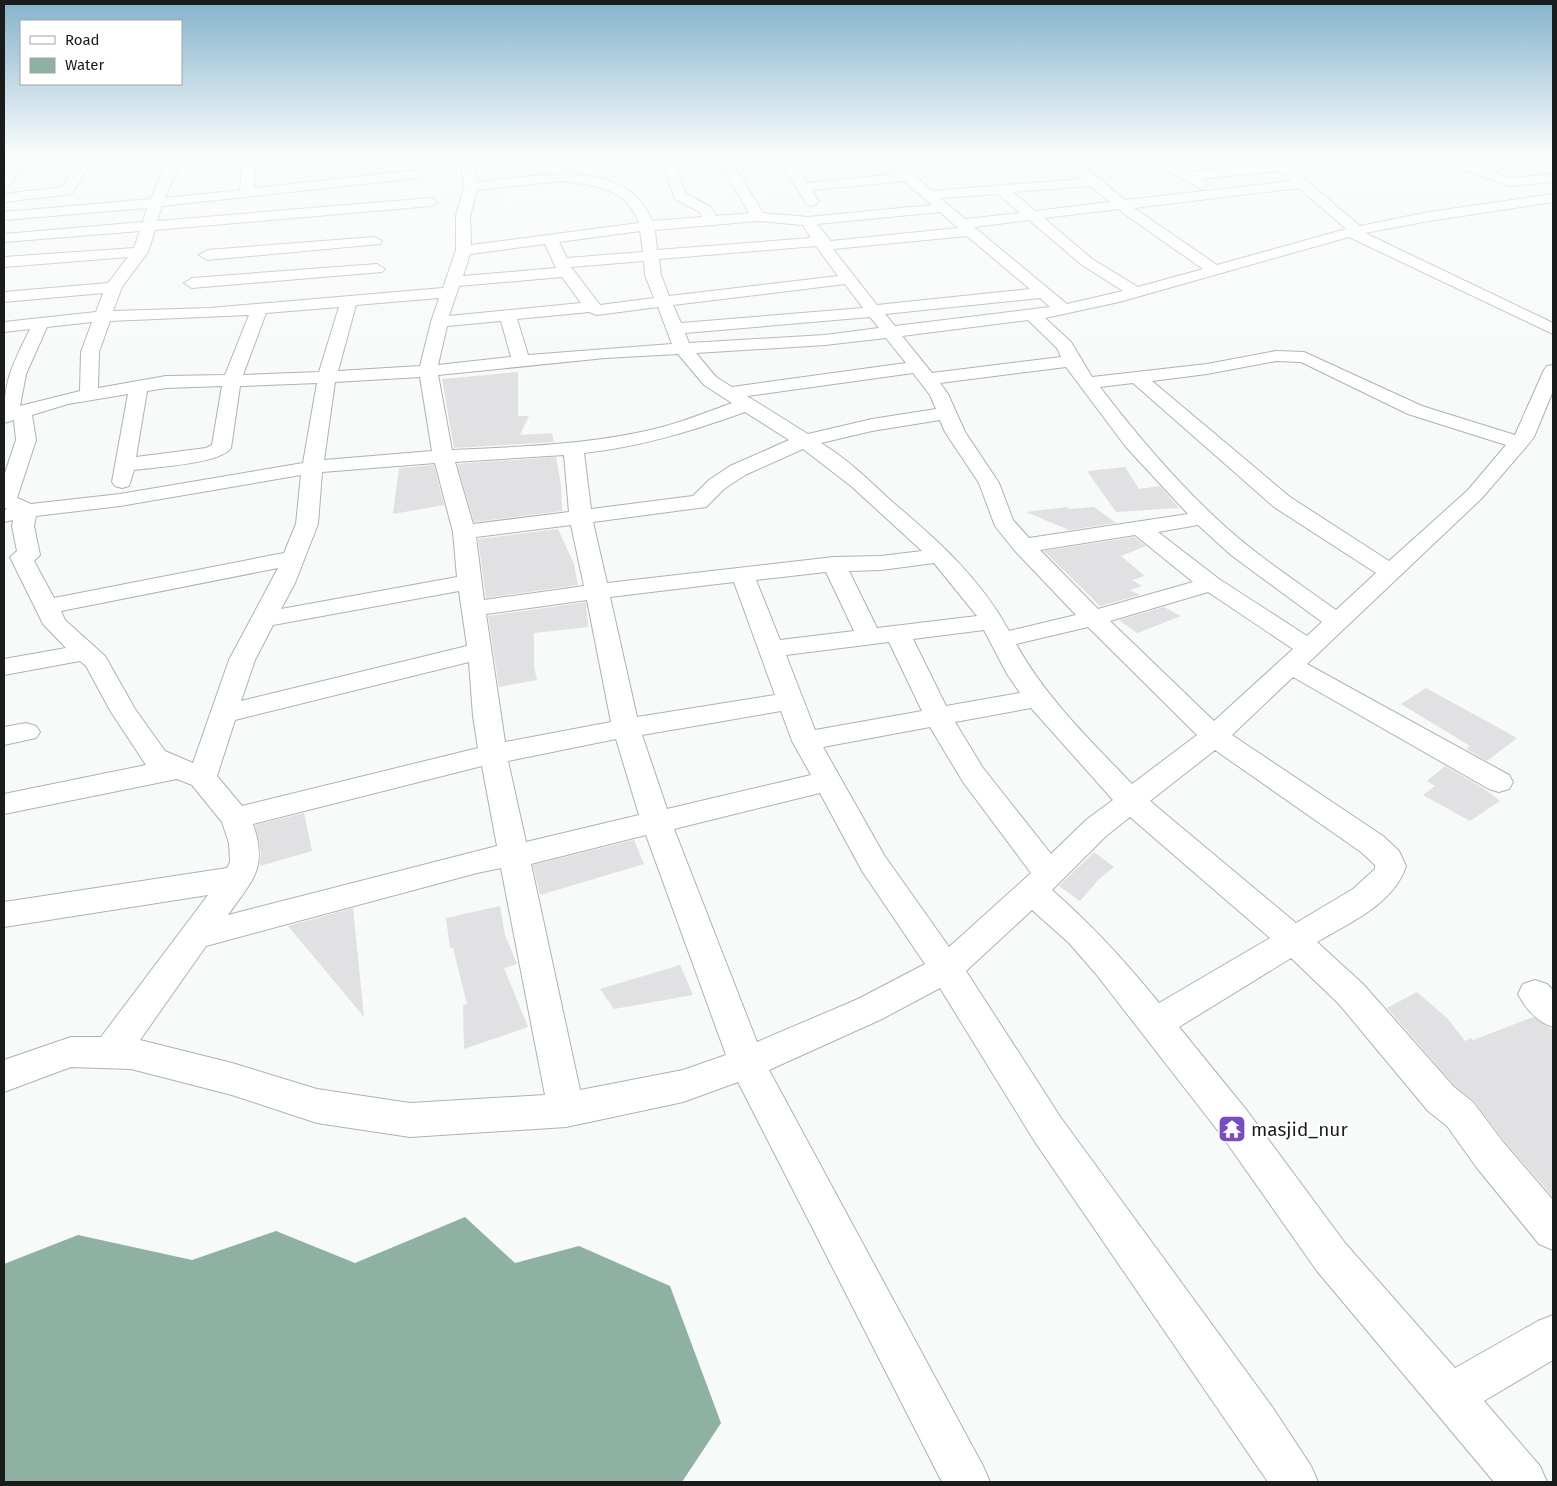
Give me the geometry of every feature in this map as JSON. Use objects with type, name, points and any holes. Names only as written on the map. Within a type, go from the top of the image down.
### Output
[{"type":"street","points":[[4,238],[156,224]]},
{"type":"street","points":[[170,314],[192,283],[207,255],[212,224]]},
{"type":"street","points":[[345,224],[375,241],[379,255],[372,299]]},
{"type":"street","points":[[461,224],[452,287],[439,322],[428,371],[443,456],[464,532],[469,582],[480,651],[486,716],[493,754],[566,1110]]},
{"type":"street","points":[[644,224],[653,275],[678,338],[710,381],[806,442],[858,482],[940,556],[984,607],[1020,674],[1038,698],[1130,800],[1293,939],[1352,994],[1441,1099],[1460,1114],[1519,1191],[1553,1230]]},
{"type":"street","points":[[4,327],[103,316],[259,309],[372,299],[452,287],[492,278],[564,268],[648,240],[725,224]]},
{"type":"street","points":[[815,224],[813,232],[939,394],[961,443],[989,483],[1004,521],[1023,546],[1123,649],[1214,736],[1372,844],[1388,859],[1391,866],[1388,875],[1364,898],[1155,1023]]},
{"type":"street","points":[[962,224],[1041,293],[1064,310]]},
{"type":"street","points":[[459,234],[648,240],[730,250],[824,244],[981,224]]},
{"type":"street","points":[[1040,224],[1087,262],[1135,292]]},
{"type":"street","points":[[1153,224],[1175,244],[1215,270]]},
{"type":"street","points":[[1346,224],[1354,231],[1553,329]]},
{"type":"street","points":[[678,338],[825,340],[1064,310],[1354,231],[1394,224]]},
{"type":"street","points":[[89,395],[90,352],[114,286],[140,252],[148,225]]},
{"type":"street","points":[[718,226],[749,290]]},
{"type":"street","points":[[550,238],[564,268],[588,307],[595,330],[605,352]]},
{"type":"street","points":[[207,255],[375,241]]},
{"type":"street","points":[[4,262],[140,252]]},
{"type":"street","points":[[192,283],[377,269]]},
{"type":"street","points":[[492,278],[503,316],[521,362]]},
{"type":"street","points":[[439,322],[588,307],[603,310],[749,290],[848,279]]},
{"type":"street","points":[[4,298],[97,290],[114,286]]},
{"type":"street","points":[[11,415],[89,395],[139,385],[166,382],[327,377],[428,371],[521,362],[605,352],[678,338],[873,311],[1041,293]]},
{"type":"street","points":[[189,774],[224,714],[242,660],[264,619],[307,524],[312,468],[327,377],[349,301]]},
{"type":"street","points":[[125,465],[217,451],[221,448],[232,380],[259,309]]},
{"type":"street","points":[[1032,315],[1065,346],[1072,361],[1087,383],[1132,443],[1203,518],[1239,550],[1337,622]]},
{"type":"street","points":[[41,323],[16,374],[11,415],[26,440],[10,506],[23,526],[29,555],[12,559],[46,607],[55,624],[96,662],[124,712],[155,758],[189,774],[236,818],[244,843],[245,862],[237,878],[110,1053]]},
{"type":"street","points":[[1087,383],[1206,369],[1276,356],[1304,357],[1415,410],[1519,443]]},
{"type":"street","points":[[10,506],[119,500],[312,468],[443,456],[573,448],[630,441],[677,429],[739,398],[923,373],[1072,361]]},
{"type":"street","points":[[4,1058],[71,1052],[131,1053],[223,1076],[317,1106],[410,1120],[566,1110],[683,1086],[747,1063],[870,1009],[946,969],[1040,883],[1096,828],[1214,736],[1475,494],[1524,437],[1553,370]]},
{"type":"street","points":[[1137,377],[1282,502],[1390,572]]},
{"type":"street","points":[[119,500],[139,385]]},
{"type":"street","points":[[464,532],[698,502],[703,500],[720,482],[749,464],[806,442],[871,424],[948,413]]},
{"type":"street","points":[[573,448],[581,518],[626,728],[656,821],[747,1063],[967,1482]]},
{"type":"street","points":[[1023,546],[1203,518]]},
{"type":"street","points":[[1139,528],[1299,656],[1499,782]]},
{"type":"street","points":[[473,609],[597,590],[834,564],[881,563],[940,556]]},
{"type":"street","points":[[46,607],[293,558]]},
{"type":"street","points":[[834,564],[869,637]]},
{"type":"street","points":[[742,574],[806,741],[873,863],[946,969],[1048,1130],[1257,1424],[1294,1482]]},
{"type":"street","points":[[264,619],[469,582]]},
{"type":"street","points":[[771,649],[898,634],[997,631],[1094,618],[1211,584]]},
{"type":"street","points":[[898,634],[938,716],[1040,883],[1080,934],[1108,964],[1235,1124],[1331,1257],[1524,1482]]},
{"type":"street","points":[[224,714],[480,651]]},
{"type":"street","points":[[4,667],[86,652]]},
{"type":"street","points":[[806,741],[1038,698]]},
{"type":"street","points":[[236,818],[493,754],[626,728],[792,701]]},
{"type":"street","points":[[4,804],[189,774]]},
{"type":"street","points":[[195,936],[455,868],[473,861],[495,856],[515,856],[828,781]]},
{"type":"street","points":[[4,914],[237,878]]},
{"type":"street","points":[[4,1076],[71,1052]]},
{"type":"street","points":[[1450,1396],[1553,1336]]},
{"type":"water","points":[[465,1217],[515,1263],[579,1246],[670,1286],[721,1423],[682,1482],[4,1482],[4,1264],[78,1235],[192,1260],[276,1231],[355,1263]]},
{"type":"building","points":[[518,372],[518,416],[529,416],[520,435],[552,433],[554,442],[454,448],[442,379]]},
{"type":"building","points":[[556,457],[561,485],[562,511],[474,522],[457,464]]},
{"type":"building","points":[[434,465],[444,505],[393,514],[399,468]]},
{"type":"building","points":[[1125,467],[1139,489],[1160,486],[1179,508],[1116,512],[1087,471]]},
{"type":"building","points":[[1067,507],[1069,509],[1094,507],[1116,523],[1069,530],[1026,512]]},
{"type":"building","points":[[558,529],[574,564],[578,585],[486,598],[478,539]]},
{"type":"building","points":[[1134,537],[1146,546],[1121,556],[1145,576],[1132,580],[1142,586],[1130,590],[1140,595],[1100,606],[1044,551]]},
{"type":"building","points":[[586,602],[588,627],[534,633],[534,667],[537,680],[499,687],[488,616]]},
{"type":"building","points":[[1164,607],[1181,616],[1137,633],[1119,620]]},
{"type":"building","points":[[1426,688],[1517,738],[1487,761],[1466,749],[1470,746],[1401,704]]},
{"type":"building","points":[[1445,766],[1483,788],[1500,801],[1470,821],[1423,795],[1435,786],[1427,781]]},
{"type":"building","points":[[304,813],[312,851],[260,866],[261,852],[255,825]]},
{"type":"building","points":[[634,840],[644,864],[540,895],[533,865]]},
{"type":"building","points":[[1094,852],[1114,867],[1100,878],[1080,901],[1059,886]]},
{"type":"building","points":[[500,906],[505,935],[517,964],[504,968],[528,1027],[464,1049],[463,1005],[467,1004],[453,948],[450,948],[446,918]]},
{"type":"building","points":[[353,908],[364,1017],[288,926]]},
{"type":"building","points":[[680,965],[693,995],[614,1009],[600,989]]},
{"type":"building","points":[[1417,992],[1448,1019],[1465,1041],[1471,1038],[1473,1040],[1533,1017],[1553,1030],[1553,1197],[1504,1141],[1474,1101],[1455,1086],[1387,1008]]},
{"type":"place","name":"masjid_nur","points":[[1232,1129]]}]
